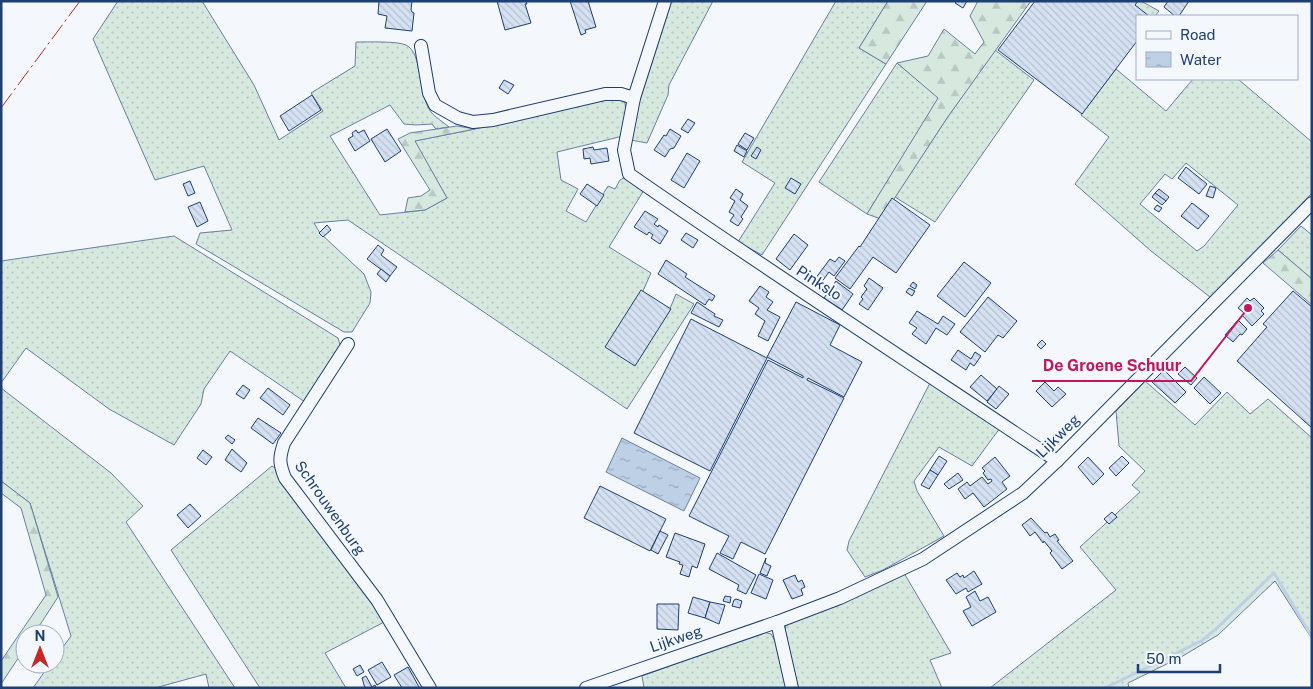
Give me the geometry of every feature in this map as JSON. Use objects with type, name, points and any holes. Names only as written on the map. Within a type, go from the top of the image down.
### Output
[{"type":"street","name":"Pinkslo","points":[[666,1],[634,98],[624,150],[629,174],[737,249],[1057,461]]},
{"type":"street","points":[[421,46],[429,92],[435,106],[458,118],[474,122],[493,120],[605,94],[621,94],[634,98]]},
{"type":"street","name":"Lijkweg","points":[[586,688],[777,622],[840,598],[923,560],[1024,493],[1312,203]]},
{"type":"street","name":"Schrouwenburg","points":[[348,344],[284,443],[280,456],[281,467],[285,478],[376,600],[430,688]]},
{"type":"street","points":[[777,622],[792,688]]},
{"type":"green space","points":[[118,1],[202,1],[254,85],[279,140],[323,111],[311,93],[355,66],[356,42],[389,42],[406,45],[411,49],[418,65],[427,105],[433,114],[449,127],[436,129],[432,124],[404,124],[390,105],[330,136],[380,215],[425,210],[447,198],[414,141],[617,96],[625,103],[626,112],[623,136],[557,152],[561,180],[578,189],[566,211],[586,222],[608,186],[615,189],[620,180],[627,176],[644,190],[609,247],[651,273],[642,293],[669,311],[676,294],[694,304],[627,409],[348,220],[314,223],[320,233],[364,274],[371,292],[370,303],[352,332],[344,332],[196,244],[200,233],[232,230],[204,166],[155,180],[93,39]]},
{"type":"green space","points":[[668,1],[713,1],[669,85],[668,95],[647,143],[631,140],[655,38]]},
{"type":"green space","points":[[836,1],[888,1],[859,48],[886,64],[762,255],[738,242],[775,183],[742,162]]},
{"type":"green space","points":[[888,1],[927,1],[886,64],[859,48]]},
{"type":"green space","points":[[978,1],[1031,1],[947,118],[881,219],[867,214],[938,98],[897,63],[928,56],[944,29],[975,54],[984,42],[970,16]]},
{"type":"green space","points":[[1107,1],[1141,1],[1159,11],[1156,15],[1136,16]]},
{"type":"green space","points":[[995,50],[1034,80],[935,222],[895,197]]},
{"type":"green space","points":[[897,63],[939,98],[867,214],[819,182]]},
{"type":"green space","points":[[1116,69],[1166,111],[1192,80],[1239,80],[1312,142],[1312,193],[1210,297],[1151,251],[1075,184],[1109,137],[1081,115]],"holes":[[[1186,163],[1238,205],[1204,246],[1197,251],[1140,204],[1165,174],[1172,179]]]},
{"type":"green space","points":[[457,126],[475,129],[415,141],[447,198],[425,210],[405,212],[408,198],[421,196],[430,190],[398,139],[410,133]]},
{"type":"green space","points":[[1301,226],[1312,235],[1312,279],[1278,250]]},
{"type":"green space","points":[[174,236],[338,338],[341,348],[305,402],[230,351],[204,389],[201,404],[174,445],[109,409],[26,348],[1,383],[1,261]]},
{"type":"green space","points":[[1278,250],[1312,279],[1312,305],[1263,263]]},
{"type":"green space","points":[[931,381],[1000,428],[972,466],[939,447],[914,481],[917,491],[944,536],[883,570],[865,577],[847,550],[849,541]]},
{"type":"green space","points":[[1145,381],[1195,425],[1227,392],[1250,414],[1268,399],[1312,438],[1312,639],[1275,581],[1218,635],[1181,657],[1128,683],[1129,688],[990,688],[1116,590],[1080,547],[1140,492],[1132,485],[1145,471],[1119,446],[1116,411]]},
{"type":"green space","points":[[1,388],[111,473],[143,506],[126,522],[235,688],[209,688],[206,674],[155,688],[33,688],[43,674],[65,674],[65,644],[71,636],[30,503],[1,481]]},
{"type":"green space","points":[[272,466],[278,470],[386,621],[325,653],[346,688],[260,688],[171,550]]},
{"type":"green space","points":[[1,481],[30,503],[58,597],[40,624],[26,624],[46,595],[21,508],[1,493]]},
{"type":"green space","points":[[904,573],[951,653],[930,660],[942,688],[797,688],[784,631],[787,623]]},
{"type":"green space","points":[[763,632],[771,634],[775,641],[786,688],[644,688],[642,676]]},
{"type":"green space","points":[[15,640],[15,663],[1,684],[1,661]]},
{"type":"water","points":[[622,438],[700,478],[684,511],[606,472]]},
{"type":"building","points":[[379,1],[412,1],[411,10],[414,13],[412,31],[385,28],[387,16],[378,14]]},
{"type":"building","points":[[497,1],[526,1],[527,4],[525,4],[531,23],[505,30]]},
{"type":"building","points":[[570,1],[588,1],[596,27],[585,30],[586,33],[581,35]]},
{"type":"building","points":[[957,1],[967,1],[963,8],[955,3]]},
{"type":"building","points":[[1035,1],[1138,1],[1135,5],[1148,15],[1136,15],[1136,42],[1082,114],[998,50]]},
{"type":"building","points":[[1168,1],[1189,1],[1180,15],[1174,15],[1164,7]]},
{"type":"building","points":[[504,80],[514,85],[508,94],[499,88]]},
{"type":"building","points":[[312,95],[321,110],[289,131],[280,116]]},
{"type":"building","points":[[688,119],[695,123],[688,133],[681,129]]},
{"type":"building","points":[[387,129],[401,151],[385,162],[371,139]]},
{"type":"building","points":[[670,129],[681,136],[674,148],[670,149],[665,157],[654,150]]},
{"type":"building","points":[[356,130],[358,133],[364,130],[370,141],[355,151],[348,139],[353,136],[352,133]]},
{"type":"building","points":[[745,133],[754,138],[747,150],[738,144]]},
{"type":"building","points":[[737,145],[747,151],[744,157],[734,151]]},
{"type":"building","points":[[593,147],[594,150],[607,148],[609,161],[591,164],[590,158],[584,159],[583,149]]},
{"type":"building","points":[[757,147],[761,150],[756,159],[751,156]]},
{"type":"building","points":[[687,153],[700,161],[684,188],[671,180]]},
{"type":"building","points":[[1186,167],[1207,184],[1199,194],[1178,178]]},
{"type":"building","points":[[791,178],[801,184],[795,194],[785,188]]},
{"type":"building","points":[[190,181],[195,193],[188,196],[183,184]]},
{"type":"building","points":[[587,184],[604,195],[597,206],[580,194]]},
{"type":"building","points":[[1210,186],[1216,188],[1213,198],[1206,196]]},
{"type":"building","points":[[736,189],[743,194],[740,200],[748,206],[738,226],[730,221],[734,215],[729,212],[735,201],[730,198]]},
{"type":"building","points":[[1159,189],[1169,197],[1166,201],[1155,193]]},
{"type":"building","points":[[1155,193],[1166,201],[1162,205],[1152,197]]},
{"type":"building","points":[[892,198],[930,225],[896,273],[873,257],[850,289],[835,278],[860,247]]},
{"type":"building","points":[[200,202],[208,221],[197,227],[188,207]]},
{"type":"building","points":[[1192,203],[1209,216],[1198,229],[1181,216]]},
{"type":"building","points":[[1157,205],[1162,208],[1159,212],[1154,209]]},
{"type":"building","points":[[645,211],[658,219],[654,224],[668,231],[660,244],[651,238],[653,235],[649,232],[647,235],[634,227]]},
{"type":"building","points":[[327,225],[331,230],[323,237],[319,233]]},
{"type":"building","points":[[686,233],[698,240],[693,248],[681,240]]},
{"type":"building","points":[[794,234],[808,245],[790,270],[776,259]]},
{"type":"building","points":[[378,245],[384,250],[381,255],[397,267],[390,276],[367,259]]},
{"type":"building","points":[[839,257],[845,261],[834,276],[829,272],[821,283],[815,279],[830,259],[835,262]]},
{"type":"building","points":[[666,260],[687,274],[685,277],[715,296],[712,301],[709,299],[705,305],[658,274]]},
{"type":"building","points":[[964,262],[991,283],[965,317],[937,296]]},
{"type":"building","points":[[381,269],[390,276],[386,282],[377,274]]},
{"type":"building","points":[[869,278],[883,288],[868,310],[859,304],[863,299],[861,297],[867,289],[864,286]]},
{"type":"building","points":[[836,281],[853,294],[842,310],[824,298]]},
{"type":"building","points":[[913,282],[917,285],[915,289],[910,286]]},
{"type":"building","points":[[760,286],[769,292],[766,297],[773,302],[767,310],[780,317],[768,341],[758,336],[765,321],[755,314],[759,308],[749,301]]},
{"type":"building","points":[[909,288],[915,291],[912,296],[906,292]]},
{"type":"building","points":[[641,290],[671,309],[635,366],[605,347]]},
{"type":"building","points":[[1293,291],[1312,307],[1312,428],[1237,361],[1267,327],[1263,324]]},
{"type":"building","points":[[988,297],[1017,321],[1003,338],[998,335],[985,352],[960,332]]},
{"type":"building","points":[[1247,298],[1250,301],[1254,298],[1264,308],[1261,311],[1264,314],[1252,326],[1242,315],[1244,313],[1238,308]]},
{"type":"building","points":[[697,302],[715,314],[714,316],[723,320],[719,327],[691,313]]},
{"type":"building","points":[[796,302],[840,325],[830,345],[862,362],[844,397],[808,378],[807,380],[844,398],[765,554],[741,542],[733,559],[720,553],[729,536],[689,516],[768,360],[803,378],[803,376],[767,357]]},
{"type":"building","points":[[917,311],[938,324],[943,316],[955,324],[947,335],[936,328],[926,344],[912,334],[917,328],[909,323]]},
{"type":"building","points":[[691,319],[767,358],[710,471],[634,433]]},
{"type":"building","points":[[1238,320],[1247,329],[1233,342],[1225,335]]},
{"type":"building","points":[[1042,340],[1046,344],[1041,349],[1037,345]]},
{"type":"building","points":[[958,350],[971,359],[975,352],[981,356],[974,366],[970,363],[966,370],[951,360]]},
{"type":"building","points":[[1185,367],[1197,378],[1191,385],[1178,374]]},
{"type":"building","points":[[1164,370],[1186,392],[1175,403],[1152,382]]},
{"type":"building","points":[[981,375],[997,389],[987,401],[970,387]]},
{"type":"building","points":[[1204,377],[1221,393],[1210,404],[1194,388]]},
{"type":"building","points":[[1045,382],[1054,391],[1058,387],[1066,394],[1052,407],[1036,391]]},
{"type":"building","points":[[243,385],[250,390],[244,399],[236,394]]},
{"type":"building","points":[[999,386],[1009,394],[996,409],[987,402]]},
{"type":"building","points":[[268,388],[290,405],[283,415],[260,398]]},
{"type":"building","points":[[258,418],[281,433],[273,444],[251,428]]},
{"type":"building","points":[[228,435],[235,440],[232,444],[225,438]]},
{"type":"building","points":[[232,449],[247,463],[241,472],[225,460]]},
{"type":"building","points":[[203,450],[212,457],[206,465],[197,458]]},
{"type":"building","points":[[939,456],[947,461],[938,475],[930,470]]},
{"type":"building","points":[[1122,456],[1129,463],[1116,476],[1109,468]]},
{"type":"building","points":[[995,457],[1010,476],[1002,482],[1007,489],[984,507],[973,493],[965,499],[958,489],[967,482],[970,486],[982,477],[988,484],[992,481],[991,479],[988,480],[982,468]]},
{"type":"building","points":[[1088,457],[1104,474],[1093,485],[1078,467]]},
{"type":"building","points":[[930,470],[938,475],[929,489],[921,485]]},
{"type":"building","points":[[958,473],[963,480],[949,489],[944,484]]},
{"type":"building","points":[[600,486],[666,519],[650,551],[584,518]]},
{"type":"building","points":[[190,504],[201,516],[188,528],[177,515]]},
{"type":"building","points":[[1112,512],[1117,517],[1109,524],[1104,519]]},
{"type":"building","points":[[1031,518],[1050,537],[1055,534],[1059,540],[1057,541],[1073,561],[1062,569],[1044,541],[1043,543],[1035,532],[1030,536],[1022,525]]},
{"type":"building","points":[[660,531],[668,535],[658,554],[651,550]]},
{"type":"building","points":[[675,533],[705,544],[697,568],[692,566],[689,577],[680,574],[683,565],[679,564],[680,562],[666,557]]},
{"type":"building","points":[[717,553],[756,575],[746,594],[737,590],[739,585],[709,569]]},
{"type":"building","points":[[766,558],[765,563],[771,566],[767,576],[760,573]]},
{"type":"building","points":[[974,571],[982,584],[968,592],[966,588],[956,594],[946,580],[957,573],[960,577],[963,575],[964,578]]},
{"type":"building","points":[[759,574],[773,580],[766,599],[751,593]]},
{"type":"building","points":[[795,575],[798,582],[802,580],[805,587],[801,589],[803,595],[792,599],[783,580]]},
{"type":"building","points":[[975,591],[980,601],[988,597],[996,612],[972,626],[963,611],[971,607],[966,597]]},
{"type":"building","points":[[725,596],[731,597],[730,603],[723,601]]},
{"type":"building","points":[[693,597],[710,602],[705,618],[688,613]]},
{"type":"building","points":[[736,599],[742,601],[740,608],[732,606]]},
{"type":"building","points":[[710,602],[725,605],[719,624],[705,618]]},
{"type":"building","points":[[657,604],[679,604],[678,630],[657,629]]},
{"type":"building","points":[[382,662],[391,677],[377,685],[368,670]]},
{"type":"building","points":[[360,665],[364,672],[357,676],[353,669]]},
{"type":"building","points":[[408,667],[418,688],[402,688],[394,675]]},
{"type":"building","points":[[366,676],[372,687],[375,685],[376,688],[365,688],[362,678]]},
{"type":"waterway","points":[[1105,688],[1201,641],[1274,573],[1312,637]]},
{"type":"power","points":[[1,108],[80,1]]},
{"type":"place","name":"De Groene Schuur","points":[[1248,308]]}]
